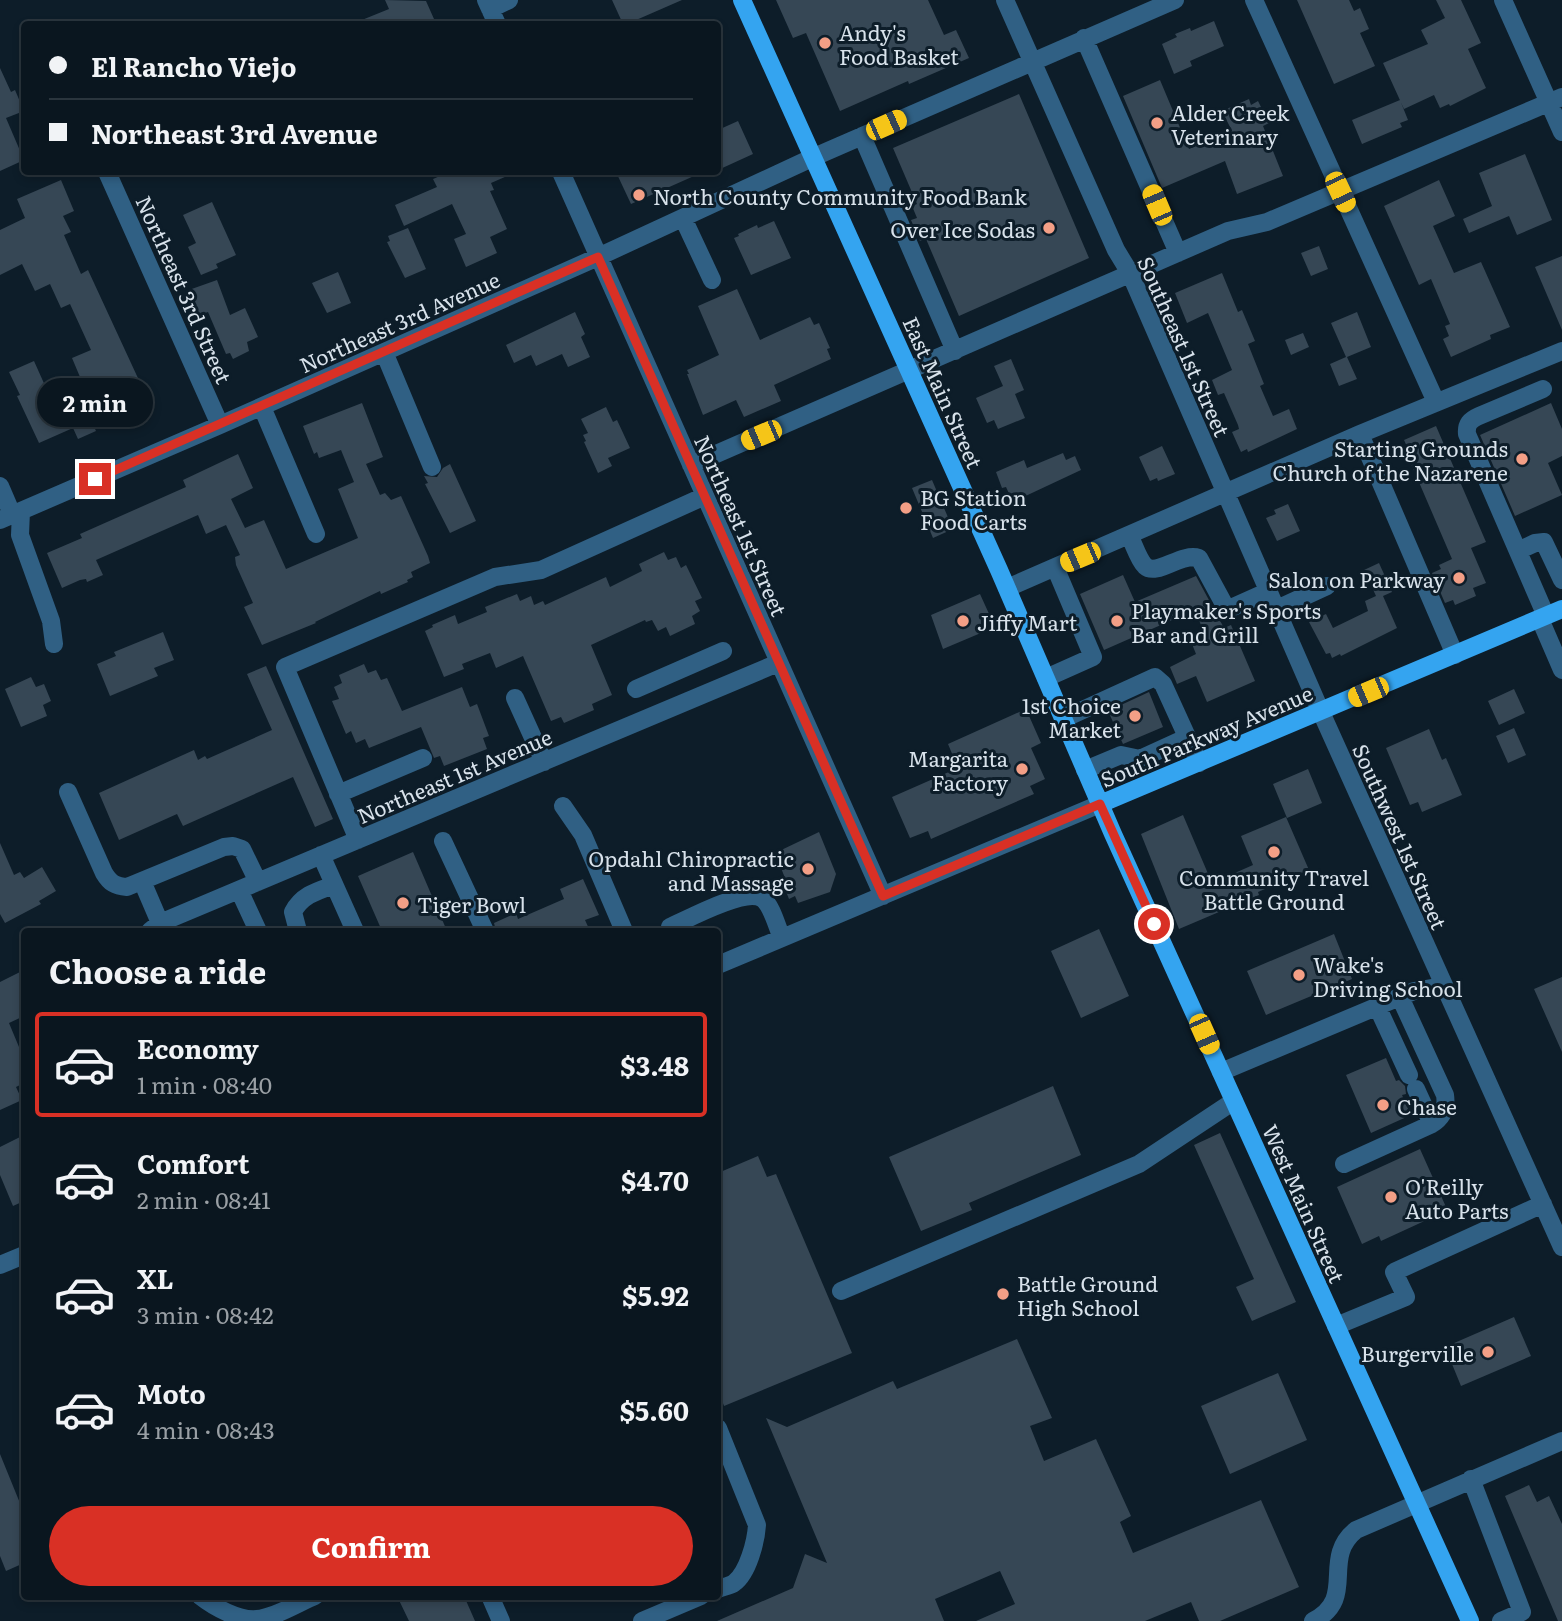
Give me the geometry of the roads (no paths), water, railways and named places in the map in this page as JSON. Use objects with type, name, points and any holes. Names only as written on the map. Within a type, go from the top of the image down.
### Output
[{"type":"main road","name":"East Main Street","points":[[742,0],[1007,589],[1100,804]]},
{"type":"main road","name":"South Parkway Avenue","points":[[1100,804],[1550,615]]},
{"type":"main road","name":"West Main Street","points":[[1100,804],[1470,1621]]},
{"type":"street","points":[[491,11],[509,0]]},
{"type":"street","name":"Southeast 1st Street","points":[[1005,0],[1116,250],[1130,273],[1321,712]]},
{"type":"street","name":"Northeast 3rd Avenue","points":[[11,515],[262,407],[814,157],[1175,0]]},
{"type":"street","points":[[1254,0],[1436,402]]},
{"type":"street","points":[[1503,0],[1555,99],[1562,132]]},
{"type":"street","points":[[1084,38],[1178,253]]},
{"type":"street","points":[[691,466],[1228,231],[1267,222],[1555,99]]},
{"type":"street","points":[[862,136],[955,351]]},
{"type":"street","name":"Northeast 3rd Street","points":[[108,175],[220,425]]},
{"type":"street","name":"Northeast 1st Street","points":[[562,175],[883,896]]},
{"type":"street","points":[[683,218],[712,280]]},
{"type":"street","points":[[1007,589],[1360,434],[1562,351]]},
{"type":"street","points":[[384,352],[432,467]]},
{"type":"street","points":[[1490,380],[1500,407]]},
{"type":"street","points":[[1543,389],[1470,420],[1466,427],[1518,551],[1550,615],[1562,670]]},
{"type":"street","points":[[262,407],[316,534]]},
{"type":"street","points":[[1360,434],[1455,655]]},
{"type":"street","points":[[0,486],[51,621],[54,644]]},
{"type":"street","points":[[358,840],[285,667],[495,577],[541,570],[705,496]]},
{"type":"street","points":[[1129,535],[1144,566],[1150,569],[1157,569],[1183,557],[1192,555],[1199,558],[1225,606],[1231,608],[1269,591]]},
{"type":"street","points":[[1518,551],[1544,542],[1562,580]]},
{"type":"street","points":[[1046,678],[1093,657],[1055,567]]},
{"type":"street","points":[[1277,609],[1327,586]]},
{"type":"street","points":[[636,689],[723,651]]},
{"type":"street","name":"Northeast 1st Avenue","points":[[155,927],[778,663]]},
{"type":"street","points":[[662,677],[675,706]]},
{"type":"street","points":[[1063,719],[1155,677],[1163,684],[1199,763]]},
{"type":"street","points":[[515,698],[544,762]]},
{"type":"street","name":"Southwest 1st Street","points":[[1321,712],[1562,1247]]},
{"type":"street","points":[[1085,770],[1121,755],[1140,758],[1186,738]]},
{"type":"street","points":[[338,794],[423,758]]},
{"type":"street","points":[[1140,758],[1150,783]]},
{"type":"street","points":[[68,793],[109,881],[118,887],[127,887],[224,847],[233,846],[242,849],[258,882]]},
{"type":"street","points":[[721,964],[1100,804]]},
{"type":"street","points":[[563,806],[583,835],[623,928]]},
{"type":"street","points":[[443,841],[484,928]]},
{"type":"street","points":[[321,855],[354,928]]},
{"type":"street","points":[[142,881],[155,927]]},
{"type":"street","points":[[297,928],[293,912],[296,905],[308,895],[334,885]]},
{"type":"street","points":[[239,890],[257,928]]},
{"type":"street","points":[[670,927],[742,896],[757,896],[766,900],[782,938]]},
{"type":"street","points":[[1221,1072],[1414,991],[1443,986]]},
{"type":"street","points":[[1344,1164],[1432,1124],[1445,1109],[1444,1095],[1400,997]]},
{"type":"street","points":[[1377,1006],[1432,1124]]},
{"type":"street","points":[[841,1291],[1139,1164],[1234,1101]]},
{"type":"street","points":[[1336,1326],[1406,1297],[1394,1272],[1543,1204]]},
{"type":"street","points":[[721,1435],[757,1525],[757,1540],[742,1573],[734,1583],[721,1588]]},
{"type":"street","points":[[1313,1621],[1328,1610],[1336,1597],[1338,1559],[1342,1545],[1360,1528],[1562,1441]]},
{"type":"street","points":[[1471,1479],[1524,1616],[1501,1621]]},
{"type":"street","points":[[205,1600],[250,1619],[260,1619],[305,1600]]},
{"type":"street","points":[[492,1600],[501,1621]]},
{"type":"street","points":[[642,1621],[692,1600]]},
{"type":"place","name":"Andy's Food Basket","points":[[825,43]]},
{"type":"place","name":"Alder Creek Veterinary","points":[[1157,123]]},
{"type":"place","name":"North County Community Food Bank","points":[[639,195]]},
{"type":"place","name":"Over Ice Sodas","points":[[1049,228]]},
{"type":"place","name":"Starting Grounds Church of the Nazarene","points":[[1522,459]]},
{"type":"place","name":"BG Station Food Carts","points":[[906,508]]},
{"type":"place","name":"Salon on Parkway","points":[[1459,578]]},
{"type":"place","name":"Jiffy Mart","points":[[963,621]]},
{"type":"place","name":"Playmaker's Sports Bar and Grill","points":[[1117,621]]},
{"type":"place","name":"1st Choice Market","points":[[1135,716]]},
{"type":"place","name":"Margarita Factory","points":[[1022,769]]},
{"type":"place","name":"Community Travel Battle Ground","points":[[1274,852]]},
{"type":"place","name":"Opdahl Chiropractic and Massage","points":[[808,869]]},
{"type":"place","name":"Tiger Bowl","points":[[403,903]]},
{"type":"place","name":"Wake's Driving School","points":[[1299,975]]},
{"type":"place","name":"Chase","points":[[1383,1105]]},
{"type":"place","name":"O'Reilly Auto Parts","points":[[1391,1197]]},
{"type":"place","name":"Battle Ground High School","points":[[1003,1294]]},
{"type":"place","name":"Burgerville","points":[[1488,1352]]}]
